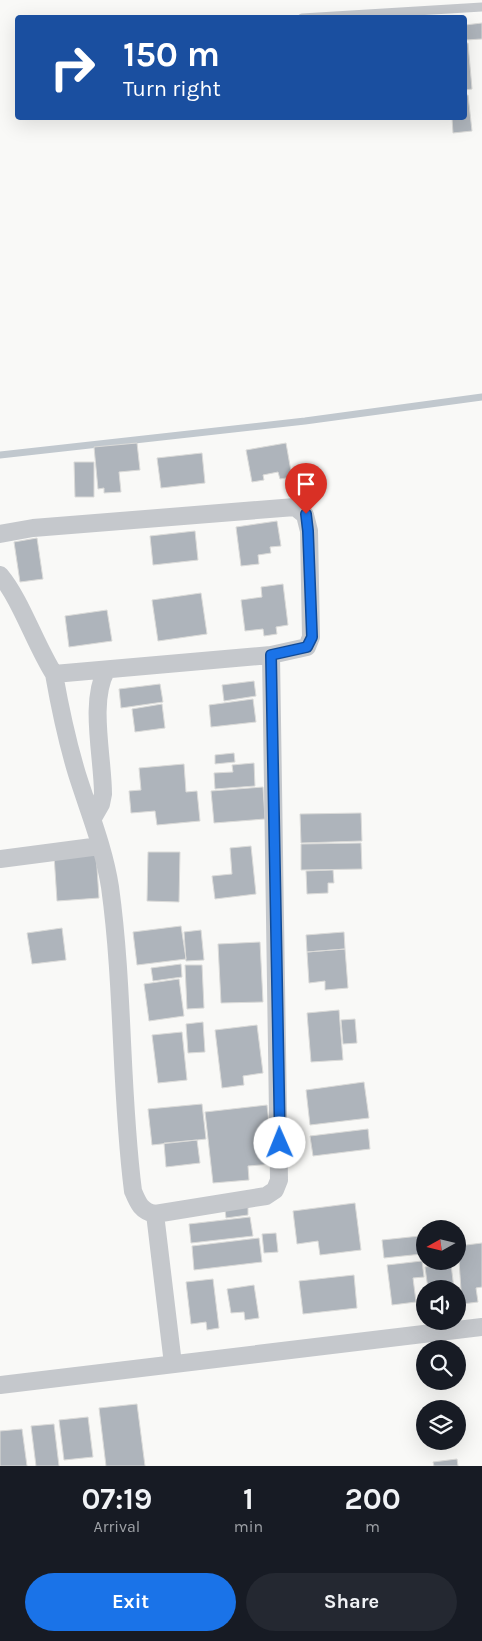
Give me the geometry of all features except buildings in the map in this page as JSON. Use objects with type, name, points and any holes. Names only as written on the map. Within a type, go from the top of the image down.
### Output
[{"type":"street","points":[[0,534],[33,528],[295,507],[306,514],[312,637],[307,647],[271,655],[106,671],[54,674]]},
{"type":"street","points":[[0,575],[8,584],[37,645],[54,674],[62,720],[93,818],[110,886],[133,1191],[138,1204],[147,1212],[156,1214],[266,1196],[275,1190],[279,1180],[271,655]]},
{"type":"street","points":[[93,818],[101,804],[103,794],[100,697],[101,683],[106,671]]},
{"type":"street","points":[[0,860],[100,846]]},
{"type":"street","points":[[156,1214],[173,1364]]},
{"type":"street","points":[[0,1386],[482,1327]]},
{"type":"lane","points":[[351,15],[482,7]]},
{"type":"waterway","points":[[0,455],[305,421],[482,397]]},
{"type":"route","points":[[280,1143],[271,655],[296,651],[307,647],[312,637],[306,514]]}]
